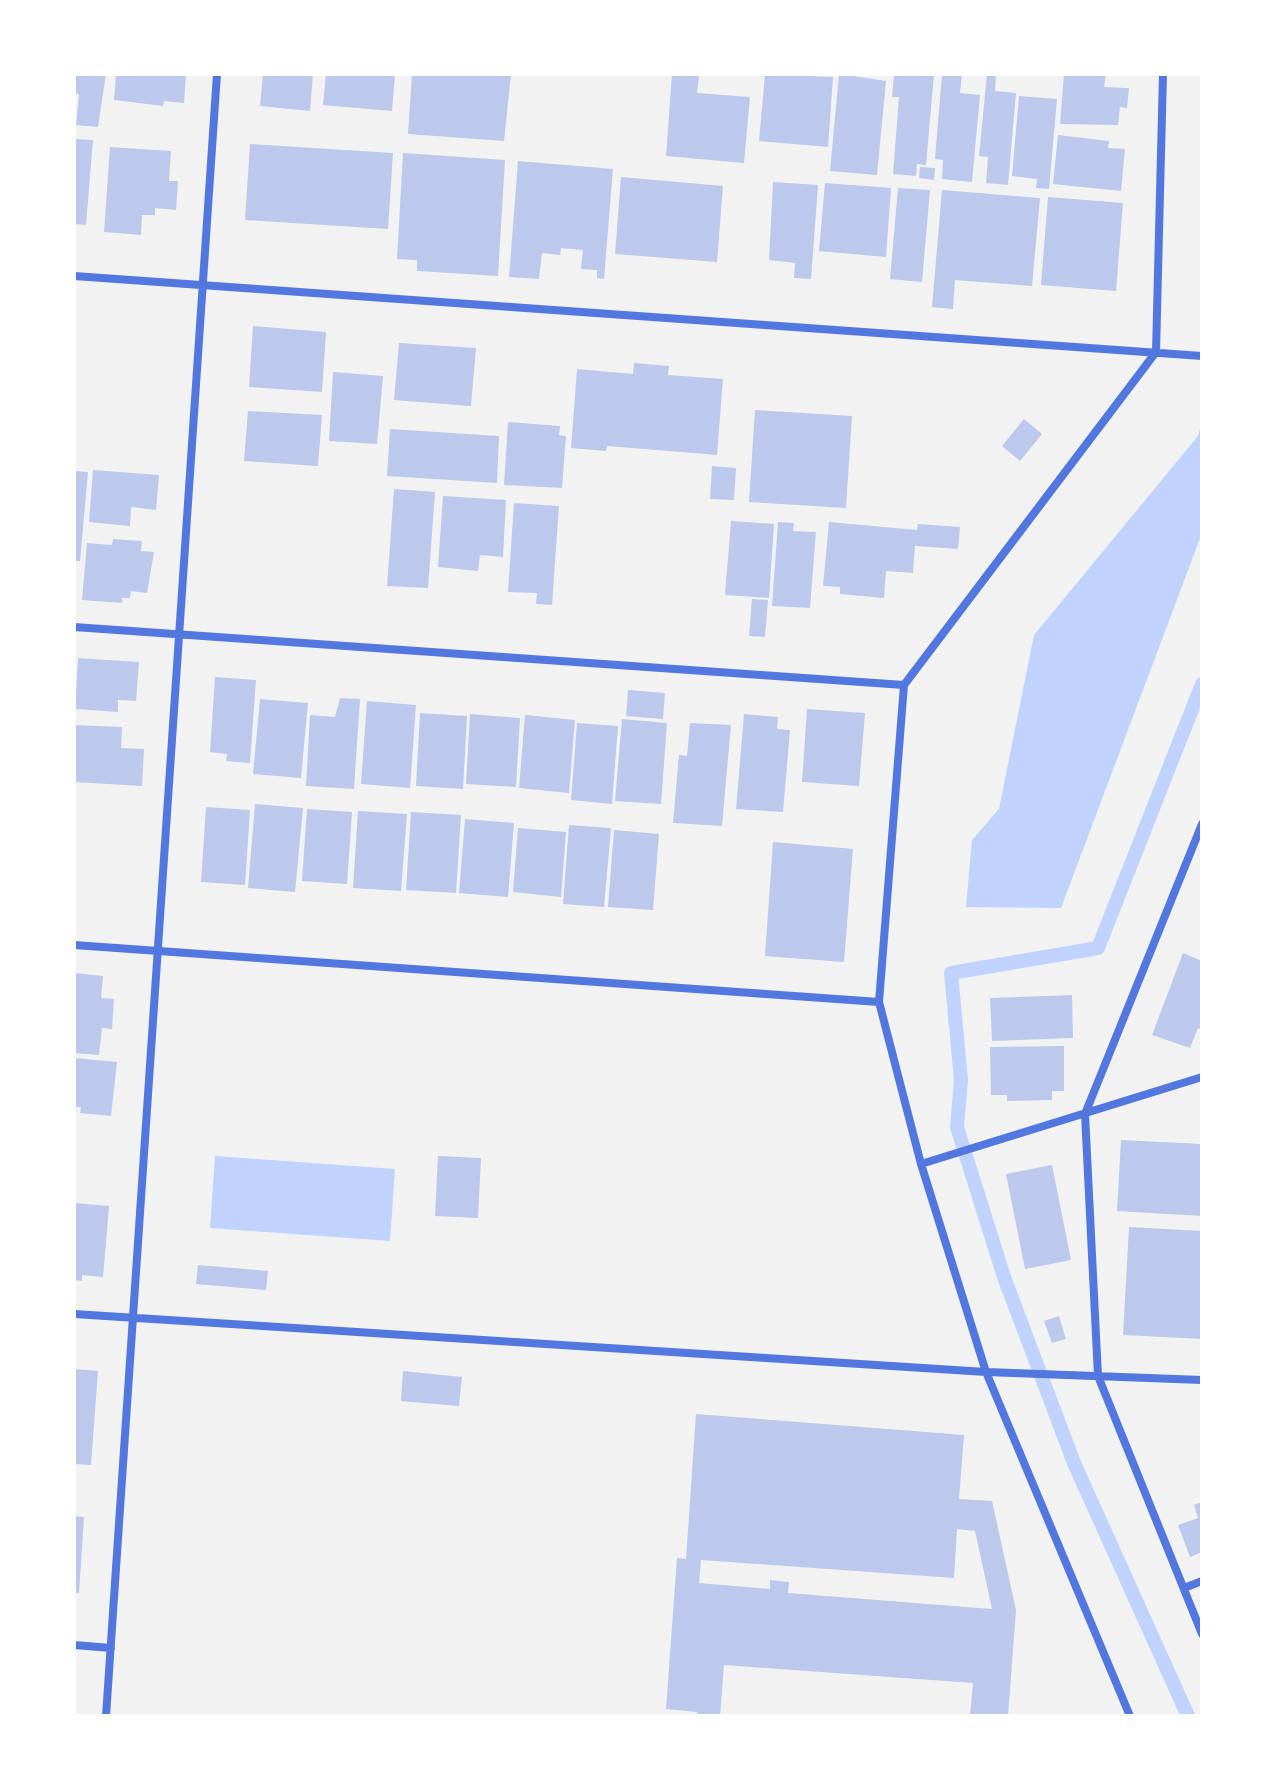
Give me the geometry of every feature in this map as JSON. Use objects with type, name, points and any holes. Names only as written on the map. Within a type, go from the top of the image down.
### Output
[{"type":"street","points":[[106,1716],[217,74]]},
{"type":"street","points":[[1130,1716],[986,1372],[921,1164],[879,1002],[904,685],[1156,352],[1163,74]]},
{"type":"street","points":[[74,276],[1202,356]]},
{"type":"street","points":[[74,627],[904,685]]},
{"type":"street","points":[[1202,824],[1085,1114],[1098,1376],[1202,1634]]},
{"type":"street","points":[[74,945],[879,1002]]},
{"type":"street","points":[[921,1164],[1202,1077]]},
{"type":"street","points":[[74,1314],[986,1372],[1202,1380]]},
{"type":"street","points":[[1184,1588],[1202,1581]]},
{"type":"street","points":[[74,1645],[111,1648]]},
{"type":"water","points":[[1202,422],[1202,533],[1061,908],[966,907],[972,840],[999,809],[1034,635],[1198,436]]},
{"type":"water","points":[[215,1156],[395,1169],[390,1241],[210,1228]]},
{"type":"building","points":[[74,74],[106,74],[98,127],[76,125],[79,94],[74,93]]},
{"type":"building","points":[[116,74],[186,74],[184,103],[164,101],[163,106],[114,100]]},
{"type":"building","points":[[263,74],[313,74],[310,111],[260,106]]},
{"type":"building","points":[[326,74],[395,74],[392,111],[323,105]]},
{"type":"building","points":[[412,74],[511,74],[504,141],[408,134]]},
{"type":"building","points":[[672,74],[699,74],[697,93],[750,97],[744,163],[666,156]]},
{"type":"building","points":[[765,74],[833,77],[828,147],[759,141]]},
{"type":"building","points":[[839,74],[886,81],[877,175],[830,171]]},
{"type":"building","points":[[894,74],[934,74],[926,165],[917,164],[916,176],[893,174],[899,97],[892,97]]},
{"type":"building","points":[[942,74],[962,74],[960,93],[980,95],[972,182],[942,179],[943,160],[935,159]]},
{"type":"building","points":[[987,74],[996,74],[995,91],[1016,93],[1008,185],[986,183],[988,157],[979,156]]},
{"type":"building","points":[[1064,74],[1106,74],[1104,87],[1129,88],[1127,108],[1120,107],[1118,125],[1060,124]]},
{"type":"building","points":[[1019,96],[1057,99],[1049,189],[1036,188],[1037,179],[1012,176]]},
{"type":"building","points":[[1058,135],[1109,141],[1108,148],[1125,149],[1121,191],[1053,184]]},
{"type":"building","points":[[74,139],[93,140],[86,225],[74,224]]},
{"type":"building","points":[[250,144],[393,153],[388,229],[245,220]]},
{"type":"building","points":[[110,147],[171,151],[169,181],[178,181],[176,210],[155,208],[155,215],[142,215],[141,235],[104,232]]},
{"type":"building","points":[[403,153],[505,160],[498,276],[417,271],[417,260],[397,259]]},
{"type":"building","points":[[518,161],[613,169],[604,279],[597,278],[597,270],[581,269],[583,250],[561,248],[560,255],[542,253],[539,279],[509,277]]},
{"type":"building","points":[[920,167],[935,168],[934,180],[919,178]]},
{"type":"building","points":[[621,177],[723,186],[717,262],[615,254]]},
{"type":"building","points":[[773,182],[818,185],[811,279],[794,278],[795,263],[769,260]]},
{"type":"building","points":[[825,183],[891,188],[886,257],[819,251]]},
{"type":"building","points":[[898,188],[930,190],[922,282],[890,279]]},
{"type":"building","points":[[942,190],[1040,198],[1032,286],[955,280],[953,309],[932,307]]},
{"type":"building","points":[[1048,197],[1123,203],[1116,291],[1041,285]]},
{"type":"building","points":[[253,326],[326,332],[322,392],[249,387]]},
{"type":"building","points":[[399,343],[476,348],[471,406],[394,400]]},
{"type":"building","points":[[634,363],[669,366],[668,375],[723,379],[717,455],[607,446],[606,451],[571,448],[577,369],[633,374]]},
{"type":"building","points":[[333,372],[383,376],[377,444],[329,441]]},
{"type":"building","points":[[755,410],[852,416],[846,508],[749,502]]},
{"type":"building","points":[[248,411],[322,415],[318,466],[244,461]]},
{"type":"building","points":[[1024,419],[1042,434],[1020,461],[1002,446]]},
{"type":"building","points":[[508,422],[560,426],[559,435],[566,436],[562,488],[504,485]]},
{"type":"building","points":[[390,429],[499,436],[497,483],[387,476]]},
{"type":"building","points":[[712,466],[736,468],[734,500],[710,499]]},
{"type":"building","points":[[93,470],[159,475],[156,510],[131,507],[130,526],[89,522]]},
{"type":"building","points":[[74,471],[88,472],[80,561],[74,561]]},
{"type":"building","points":[[394,489],[435,492],[428,588],[387,586]]},
{"type":"building","points":[[443,496],[506,500],[503,557],[480,555],[478,571],[438,567]]},
{"type":"building","points":[[514,503],[559,506],[552,605],[536,604],[537,593],[508,592]]},
{"type":"building","points":[[731,521],[774,524],[769,598],[725,595]]},
{"type":"building","points":[[778,522],[794,523],[793,531],[816,532],[810,608],[772,606]]},
{"type":"building","points":[[829,522],[917,530],[918,524],[960,527],[958,549],[915,546],[913,573],[886,571],[884,598],[840,594],[840,587],[823,586]]},
{"type":"building","points":[[113,539],[142,541],[141,551],[154,552],[147,593],[131,591],[130,598],[122,598],[122,603],[82,600],[87,543],[112,545]]},
{"type":"building","points":[[752,599],[768,600],[765,637],[749,636]]},
{"type":"building","points":[[78,658],[139,662],[136,701],[118,700],[118,712],[75,709]]},
{"type":"building","points":[[215,677],[256,680],[250,763],[226,761],[227,754],[210,752]]},
{"type":"building","points":[[628,690],[665,693],[663,719],[626,716]]},
{"type":"building","points":[[340,698],[360,699],[354,789],[306,786],[310,715],[335,717]]},
{"type":"building","points":[[260,699],[308,703],[301,778],[253,774]]},
{"type":"building","points":[[367,701],[416,705],[410,788],[361,784]]},
{"type":"building","points":[[807,709],[865,713],[859,786],[802,782]]},
{"type":"building","points":[[420,713],[467,716],[463,789],[416,786]]},
{"type":"building","points":[[470,714],[520,718],[516,787],[466,784]]},
{"type":"building","points":[[744,714],[778,717],[777,729],[790,730],[783,812],[736,809]]},
{"type":"building","points":[[525,715],[575,720],[569,793],[519,788]]},
{"type":"building","points":[[622,719],[667,723],[661,804],[615,801]]},
{"type":"building","points":[[577,723],[618,726],[612,804],[571,800]]},
{"type":"building","points":[[690,723],[731,725],[722,826],[673,823],[679,755],[687,756]]},
{"type":"building","points":[[74,725],[122,727],[121,748],[144,749],[142,786],[74,782]]},
{"type":"building","points":[[255,804],[303,808],[295,892],[248,888]]},
{"type":"building","points":[[206,807],[250,810],[245,885],[201,882]]},
{"type":"building","points":[[307,809],[352,812],[347,884],[302,881]]},
{"type":"building","points":[[358,811],[407,814],[401,891],[353,888]]},
{"type":"building","points":[[411,812],[461,815],[456,893],[406,890]]},
{"type":"building","points":[[465,819],[514,823],[508,897],[459,893]]},
{"type":"building","points":[[569,825],[611,828],[604,907],[563,904]]},
{"type":"building","points":[[518,828],[566,832],[561,897],[513,892]]},
{"type":"building","points":[[614,830],[659,834],[653,910],[608,907]]},
{"type":"building","points":[[773,842],[853,849],[844,962],[765,956]]},
{"type":"building","points":[[1183,953],[1202,961],[1202,1030],[1198,1028],[1190,1048],[1152,1035]]},
{"type":"building","points":[[74,973],[103,976],[101,998],[114,999],[112,1029],[102,1028],[99,1055],[74,1053]]},
{"type":"building","points":[[1072,995],[1073,1038],[992,1041],[990,998]]},
{"type":"building","points":[[1064,1046],[1064,1091],[1052,1091],[1052,1100],[1007,1101],[1007,1095],[991,1095],[990,1047]]},
{"type":"building","points":[[74,1058],[117,1062],[111,1116],[80,1113],[81,1107],[74,1107]]},
{"type":"building","points":[[1121,1140],[1202,1144],[1202,1216],[1117,1211]]},
{"type":"building","points":[[438,1156],[481,1158],[478,1218],[435,1216]]},
{"type":"building","points":[[1052,1165],[1071,1260],[1025,1269],[1006,1174]]},
{"type":"building","points":[[74,1203],[109,1206],[103,1277],[82,1275],[82,1281],[74,1280]]},
{"type":"building","points":[[1129,1227],[1202,1231],[1202,1339],[1123,1335]]},
{"type":"building","points":[[198,1265],[268,1271],[266,1290],[196,1284]]},
{"type":"building","points":[[1059,1316],[1066,1339],[1052,1343],[1044,1321]]},
{"type":"building","points":[[74,1369],[98,1371],[91,1465],[74,1464]]},
{"type":"building","points":[[403,1371],[462,1377],[459,1406],[401,1401]]},
{"type":"building","points":[[696,1414],[964,1435],[959,1499],[992,1501],[1016,1610],[1008,1716],[970,1716],[973,1683],[724,1665],[720,1716],[697,1716],[697,1712],[666,1709],[677,1558],[686,1559]],"holes":[[[957,1529],[975,1531],[992,1609],[788,1593],[789,1582],[770,1580],[770,1589],[699,1583],[701,1560],[954,1578]]]},
{"type":"building","points":[[1202,1502],[1202,1552],[1190,1557],[1178,1525],[1198,1518],[1194,1505]]},
{"type":"building","points":[[74,1516],[84,1517],[79,1593],[74,1593]]},
{"type":"waterway","points":[[1188,1716],[1074,1463],[1004,1277],[957,1127],[961,1080],[951,973],[1098,948],[1202,684]]}]
